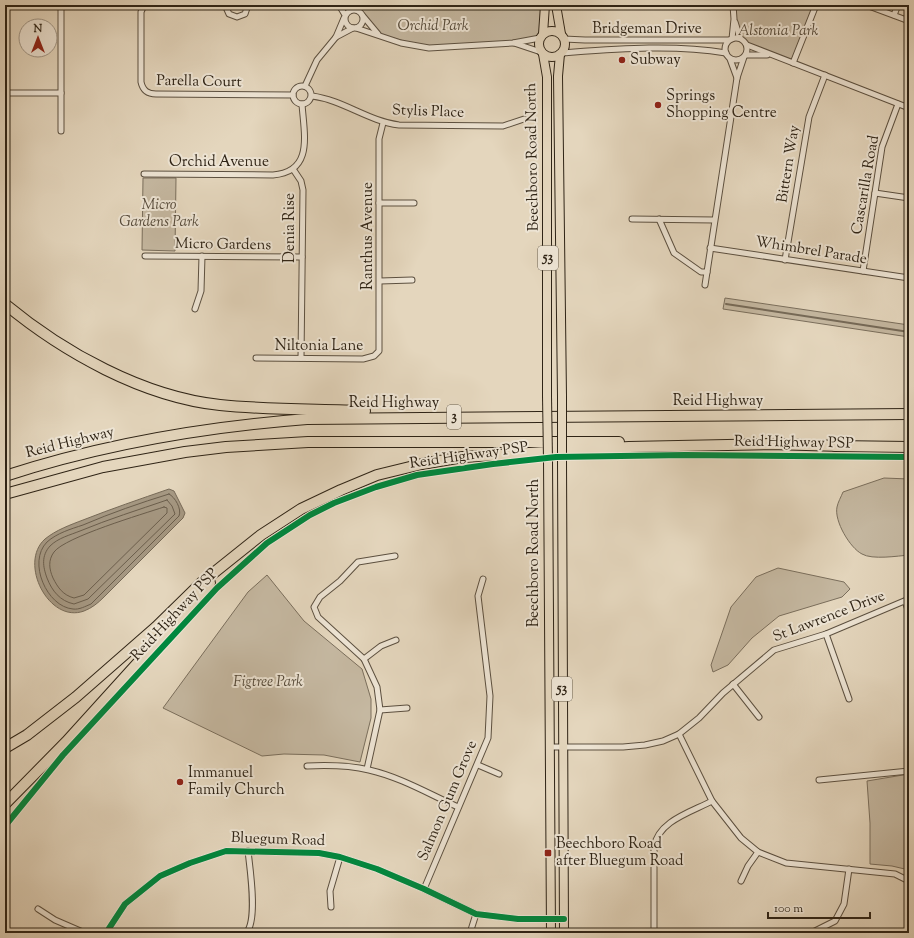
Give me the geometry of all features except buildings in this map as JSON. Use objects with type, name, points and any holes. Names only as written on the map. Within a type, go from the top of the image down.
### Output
[{"type":"highway","points":[[5,304],[45,335],[91,362],[140,384],[192,400],[218,405],[489,417]]},
{"type":"highway","name":"Reid Highway","points":[[5,476],[99,450],[147,439],[223,427],[307,419],[909,414]]},
{"type":"highway","name":"Reid Highway","points":[[5,494],[63,477],[144,459],[184,452],[267,444],[315,442],[563,441],[909,448]]},
{"type":"highway","points":[[5,748],[27,735],[76,697],[156,627],[201,583],[261,535],[301,509],[377,475],[422,464],[462,457],[629,447],[770,444],[842,446]]},
{"type":"highway","points":[[5,804],[66,742],[232,559]]},
{"type":"main road","name":"53","points":[[542,53],[538,45],[541,36],[545,5]]},
{"type":"main road","name":"53","points":[[556,5],[565,46],[561,53]]},
{"type":"main road","points":[[541,36],[554,31],[562,36]]},
{"type":"main road","points":[[542,53],[553,57],[561,53]]},
{"type":"main road","name":"Beechboro Road North","points":[[542,53],[547,77],[551,933]]},
{"type":"main road","name":"Beechboro Road North","points":[[561,53],[558,76],[562,396],[564,933]]},
{"type":"street","points":[[61,132],[62,5]]},
{"type":"street","name":"Parella Court","points":[[144,5],[141,12],[141,82],[144,90],[148,93],[293,95]]},
{"type":"street","points":[[225,5],[229,14],[237,17],[245,14],[248,5]]},
{"type":"street","points":[[339,5],[347,25],[379,34],[401,43],[428,48],[513,43],[541,36]]},
{"type":"street","points":[[346,5],[359,11],[379,34]]},
{"type":"street","points":[[733,5],[734,19],[740,38],[747,45],[909,108]]},
{"type":"street","points":[[793,63],[816,5]]},
{"type":"street","points":[[866,5],[909,21]]},
{"type":"street","points":[[894,15],[898,5]]},
{"type":"street","points":[[305,86],[317,60],[336,37],[348,11],[354,9]]},
{"type":"street","points":[[336,37],[361,24],[363,16]]},
{"type":"street","points":[[734,19],[730,39],[725,46],[726,53],[730,59],[737,78]]},
{"type":"street","name":"Bridgeman Drive","points":[[562,36],[589,40],[730,39]]},
{"type":"street","points":[[730,39],[740,38]]},
{"type":"street","points":[[589,40],[604,49]]},
{"type":"street","points":[[513,43],[542,53]]},
{"type":"street","points":[[705,285],[737,78],[745,56],[747,45]]},
{"type":"street","name":"Bridgeman Drive","points":[[561,53],[604,49],[703,49],[726,53]]},
{"type":"street","points":[[730,59],[738,60],[745,56],[770,55]]},
{"type":"street","name":"Bittern Way","points":[[785,260],[809,117],[825,75]]},
{"type":"street","points":[[305,86],[310,90],[312,96],[309,101],[302,104],[296,101],[293,95],[297,87],[305,86]]},
{"type":"street","points":[[5,93],[61,93]]},
{"type":"street","name":"Stylis Place","points":[[312,96],[330,100],[383,123],[417,126],[503,126],[524,119]]},
{"type":"street","points":[[293,169],[301,161],[303,153],[302,104]]},
{"type":"street","name":"Cascarilla Road","points":[[864,272],[882,147],[898,104]]},
{"type":"street","name":"Ranthus Avenue","points":[[379,350],[379,139],[383,123]]},
{"type":"street","name":"Orchid Avenue","points":[[144,174],[273,175],[286,173],[293,169]]},
{"type":"street","name":"Denia Rise","points":[[293,169],[303,190],[301,358]]},
{"type":"street","points":[[875,193],[909,198]]},
{"type":"street","points":[[379,203],[414,203]]},
{"type":"street","points":[[632,219],[714,220]]},
{"type":"street","points":[[659,219],[674,253],[701,272],[707,272]]},
{"type":"street","name":"Whimbrel Parade","points":[[710,248],[909,278]]},
{"type":"street","name":"Micro Gardens","points":[[145,256],[302,257]]},
{"type":"street","points":[[195,309],[201,292],[202,256]]},
{"type":"street","points":[[380,281],[412,280]]},
{"type":"street","name":"Niltonia Lane","points":[[256,358],[363,359],[374,356],[379,350]]},
{"type":"street","points":[[367,769],[380,710],[377,687],[364,659],[318,617],[314,607],[320,597],[340,581],[358,562],[395,556]]},
{"type":"street","name":"Salmon Gum Grove","points":[[424,889],[458,807],[478,765],[488,738],[490,696],[478,596],[483,578]]},
{"type":"street","points":[[907,600],[909,613]]},
{"type":"street","name":"St Lawrence Drive","points":[[550,747],[645,745],[663,741],[679,734],[699,718],[733,684],[774,650],[826,634],[907,600]]},
{"type":"street","points":[[826,634],[849,699]]},
{"type":"street","points":[[364,659],[381,646],[396,640]]},
{"type":"street","points":[[733,684],[759,717]]},
{"type":"street","points":[[380,710],[407,708]]},
{"type":"street","points":[[679,734],[712,801],[741,838],[758,852],[786,863],[895,874],[909,881]]},
{"type":"street","points":[[307,766],[336,765],[367,769],[382,773],[458,807]]},
{"type":"street","points":[[478,765],[499,774]]},
{"type":"street","points":[[819,780],[909,771]]},
{"type":"street","points":[[654,933],[654,847],[656,837],[667,825],[712,801]]},
{"type":"street","name":"Bluegum Road","points":[[106,933],[125,904],[160,876],[190,863],[226,851],[319,853],[340,857],[377,869],[424,889],[476,914],[518,919],[564,918]]},
{"type":"street","points":[[246,933],[251,928],[253,915],[248,851]]},
{"type":"street","points":[[741,881],[748,866],[758,852]]},
{"type":"street","points":[[331,907],[330,891],[340,857]]},
{"type":"street","points":[[811,933],[835,921],[844,904],[849,869]]},
{"type":"street","points":[[38,909],[55,920],[85,933]]},
{"type":"street","points":[[470,933],[476,914]]},
{"type":"green space","name":"Orchid Park","points":[[346,5],[545,5],[540,38],[513,43],[429,48],[379,34],[359,11]]},
{"type":"green space","name":"Alstonia Park","points":[[733,5],[816,5],[793,63],[747,45],[740,38]]},
{"type":"green space","name":"Micro Gardens Park","points":[[143,178],[176,178],[175,251],[142,250]]},
{"type":"green space","points":[[725,298],[909,325],[909,337],[723,309]]},
{"type":"green space","points":[[884,478],[909,479],[909,555],[892,557],[866,556],[857,551],[848,540],[840,526],[837,507],[843,492]]},
{"type":"green space","points":[[778,568],[844,582],[850,589],[842,597],[779,616],[752,638],[728,665],[713,672],[711,665],[731,607],[756,577]]},
{"type":"green space","name":"Figtree Park","points":[[267,575],[304,621],[362,669],[371,699],[371,718],[360,762],[324,755],[284,754],[262,756],[163,708],[248,592]]},
{"type":"green space","points":[[909,774],[909,870],[892,866],[870,864],[870,823],[867,781]]},
{"type":"water","points":[[169,489],[174,491],[185,513],[183,518],[102,599],[87,610],[71,613],[59,609],[49,600],[41,589],[36,576],[35,562],[37,550],[45,539],[58,530]]},
{"type":"waterway","points":[[726,304],[909,332]]},
{"type":"cycle path","name":"Reid Highway PSP","points":[[5,826],[63,755],[217,588],[267,543],[310,515],[334,503],[376,487],[417,475],[556,457],[685,455],[909,457]]},
{"type":"cycle path","points":[[106,933],[125,904],[160,876],[190,863],[226,851],[319,853],[340,857],[377,869],[424,889],[476,914],[518,919],[564,919]]},
{"type":"place","name":"Subway","points":[[622,60]]},
{"type":"place","name":"Springs Shopping Centre","points":[[658,105]]},
{"type":"place","name":"Immanuel Family Church","points":[[180,782]]},
{"type":"place","name":"Beechboro Road after Bluegum Road","points":[[548,853]]}]
